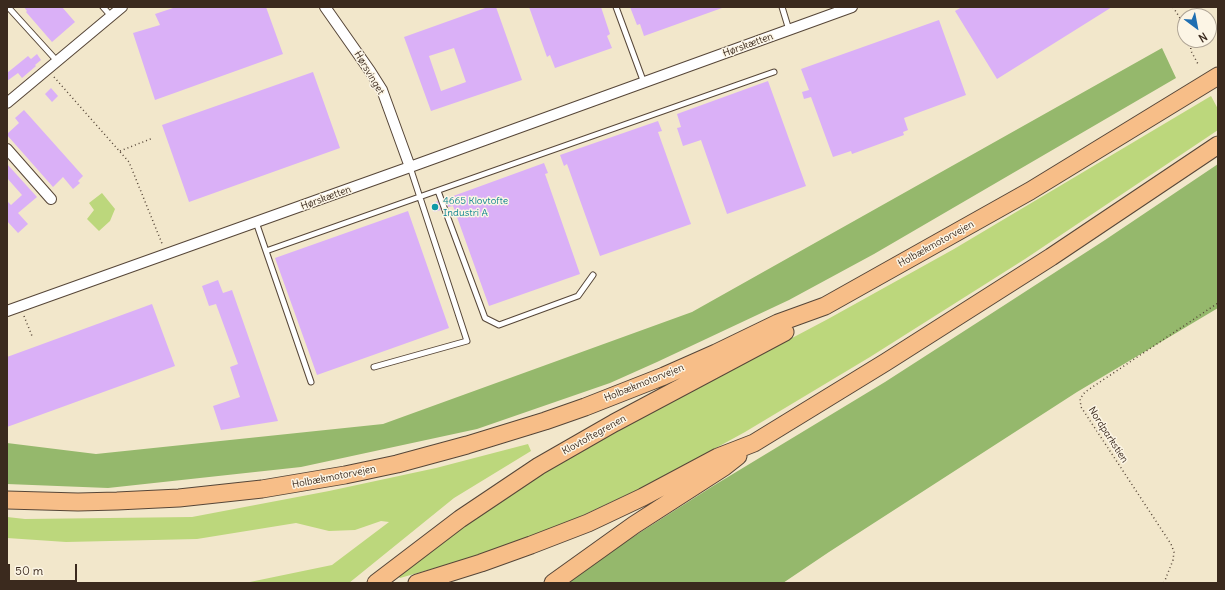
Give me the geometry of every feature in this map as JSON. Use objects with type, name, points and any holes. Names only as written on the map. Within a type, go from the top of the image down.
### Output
[{"type":"highway","name":"Holbækmotorvejen","points":[[7,500],[78,502],[193,497],[297,484],[397,464],[487,440],[585,407],[671,373],[778,323],[825,306],[1030,191],[1218,76]]},
{"type":"highway","points":[[553,583],[634,525],[724,467],[754,443],[861,378],[1051,257],[1218,145]]},
{"type":"highway","name":"Klovtoftegrenen","points":[[376,583],[460,519],[539,466],[614,423],[766,342],[825,306]]},
{"type":"highway","points":[[417,583],[488,561],[588,522],[643,497],[718,458],[754,443]]},
{"type":"street","points":[[7,103],[122,7]]},
{"type":"street","name":"Hørsvinget","points":[[325,7],[370,70],[382,90],[410,167]]},
{"type":"street","name":"Hørskætten","points":[[7,311],[852,7]]},
{"type":"street","points":[[7,149],[50,199]]},
{"type":"lane","points":[[8,7],[53,64]]},
{"type":"lane","points":[[103,7],[111,16]]},
{"type":"lane","points":[[616,7],[644,83]]},
{"type":"lane","points":[[782,7],[789,30]]},
{"type":"lane","points":[[266,251],[774,72]]},
{"type":"lane","points":[[374,367],[467,341],[410,167]]},
{"type":"lane","points":[[438,191],[485,318],[499,325],[578,296],[593,275]]},
{"type":"lane","points":[[256,222],[311,382]]},
{"type":"path","points":[[1191,48],[1198,64]]},
{"type":"path","points":[[53,64],[129,162],[166,254]]},
{"type":"path","points":[[120,151],[153,138]]},
{"type":"path","name":"Nordparkstien","points":[[1164,583],[1173,560],[1174,552],[1172,544],[1081,407],[1080,399],[1085,392],[1218,304]]},
{"type":"path","points":[[24,314],[32,336]]},
{"type":"green space","points":[[1162,48],[1176,78],[874,254],[789,300],[610,383],[477,429],[301,467],[108,488],[7,484],[7,443],[96,454],[383,424],[692,312]]},
{"type":"green space","points":[[1211,96],[1218,109],[1218,130],[1025,259],[870,357],[745,432],[654,482],[539,534],[463,560],[400,578],[398,576],[471,521],[555,466],[622,428],[828,319],[954,249]]},
{"type":"green space","points":[[1218,164],[1218,308],[1077,392],[783,583],[568,583],[589,565],[713,486],[885,382],[1105,240]]},
{"type":"green space","points":[[102,193],[115,209],[110,221],[99,231],[87,219],[94,210],[89,203]]},
{"type":"green space","points":[[528,444],[531,451],[454,498],[349,583],[245,583],[332,565],[389,522],[381,521],[355,530],[329,531],[296,523],[197,539],[66,542],[7,538],[7,517],[25,519],[192,517],[329,491],[436,468]]},
{"type":"building","points":[[24,7],[62,7],[75,22],[52,42],[26,12],[27,11]]},
{"type":"building","points":[[176,7],[266,7],[283,54],[155,100],[133,33],[160,25],[155,14]]},
{"type":"building","points":[[488,7],[496,7],[522,80],[431,111],[404,37]],"holes":[[[454,48],[466,82],[441,91],[429,56]]]},
{"type":"building","points":[[529,7],[601,7],[610,34],[607,36],[612,48],[555,68],[550,55],[547,57]]},
{"type":"building","points":[[630,7],[722,8],[644,36],[640,24],[637,25]]},
{"type":"building","points":[[962,7],[1112,7],[997,79],[955,11]]},
{"type":"building","points":[[939,20],[966,95],[904,118],[908,130],[903,132],[904,135],[852,154],[851,151],[833,157],[811,97],[804,99],[802,92],[809,90],[801,69]]},
{"type":"building","points":[[37,54],[41,60],[35,65],[36,66],[22,78],[18,73],[7,81],[7,73],[28,56],[31,59]]},
{"type":"building","points":[[313,72],[340,148],[189,202],[162,125]]},
{"type":"building","points":[[768,81],[806,186],[727,214],[701,140],[683,146],[677,128],[681,127],[677,114]]},
{"type":"building","points":[[51,88],[58,96],[52,102],[45,94]]},
{"type":"building","points":[[24,110],[83,176],[78,181],[80,183],[73,189],[63,177],[53,187],[7,135],[19,123],[15,118]]},
{"type":"building","points":[[658,121],[662,131],[658,132],[691,224],[600,256],[567,164],[564,166],[560,155]]},
{"type":"building","points":[[544,163],[548,173],[545,174],[580,274],[489,306],[453,206],[448,207],[445,199]]},
{"type":"building","points":[[7,164],[37,197],[18,213],[28,224],[18,233],[7,221],[7,201],[11,205],[22,195],[7,178]]},
{"type":"building","name":"4665 Klovtofte Industri A","points":[[438,201],[441,210],[434,212],[431,204]]},
{"type":"building","points":[[408,211],[449,328],[317,375],[275,258]]},
{"type":"building","points":[[218,280],[223,293],[232,290],[278,421],[221,430],[213,406],[240,397],[230,367],[238,364],[216,304],[209,306],[202,286]]},
{"type":"building","points":[[152,304],[175,366],[7,427],[7,357]]},
{"type":"place","name":"4665 Klovtofte Industri A","points":[[435,207]]}]
